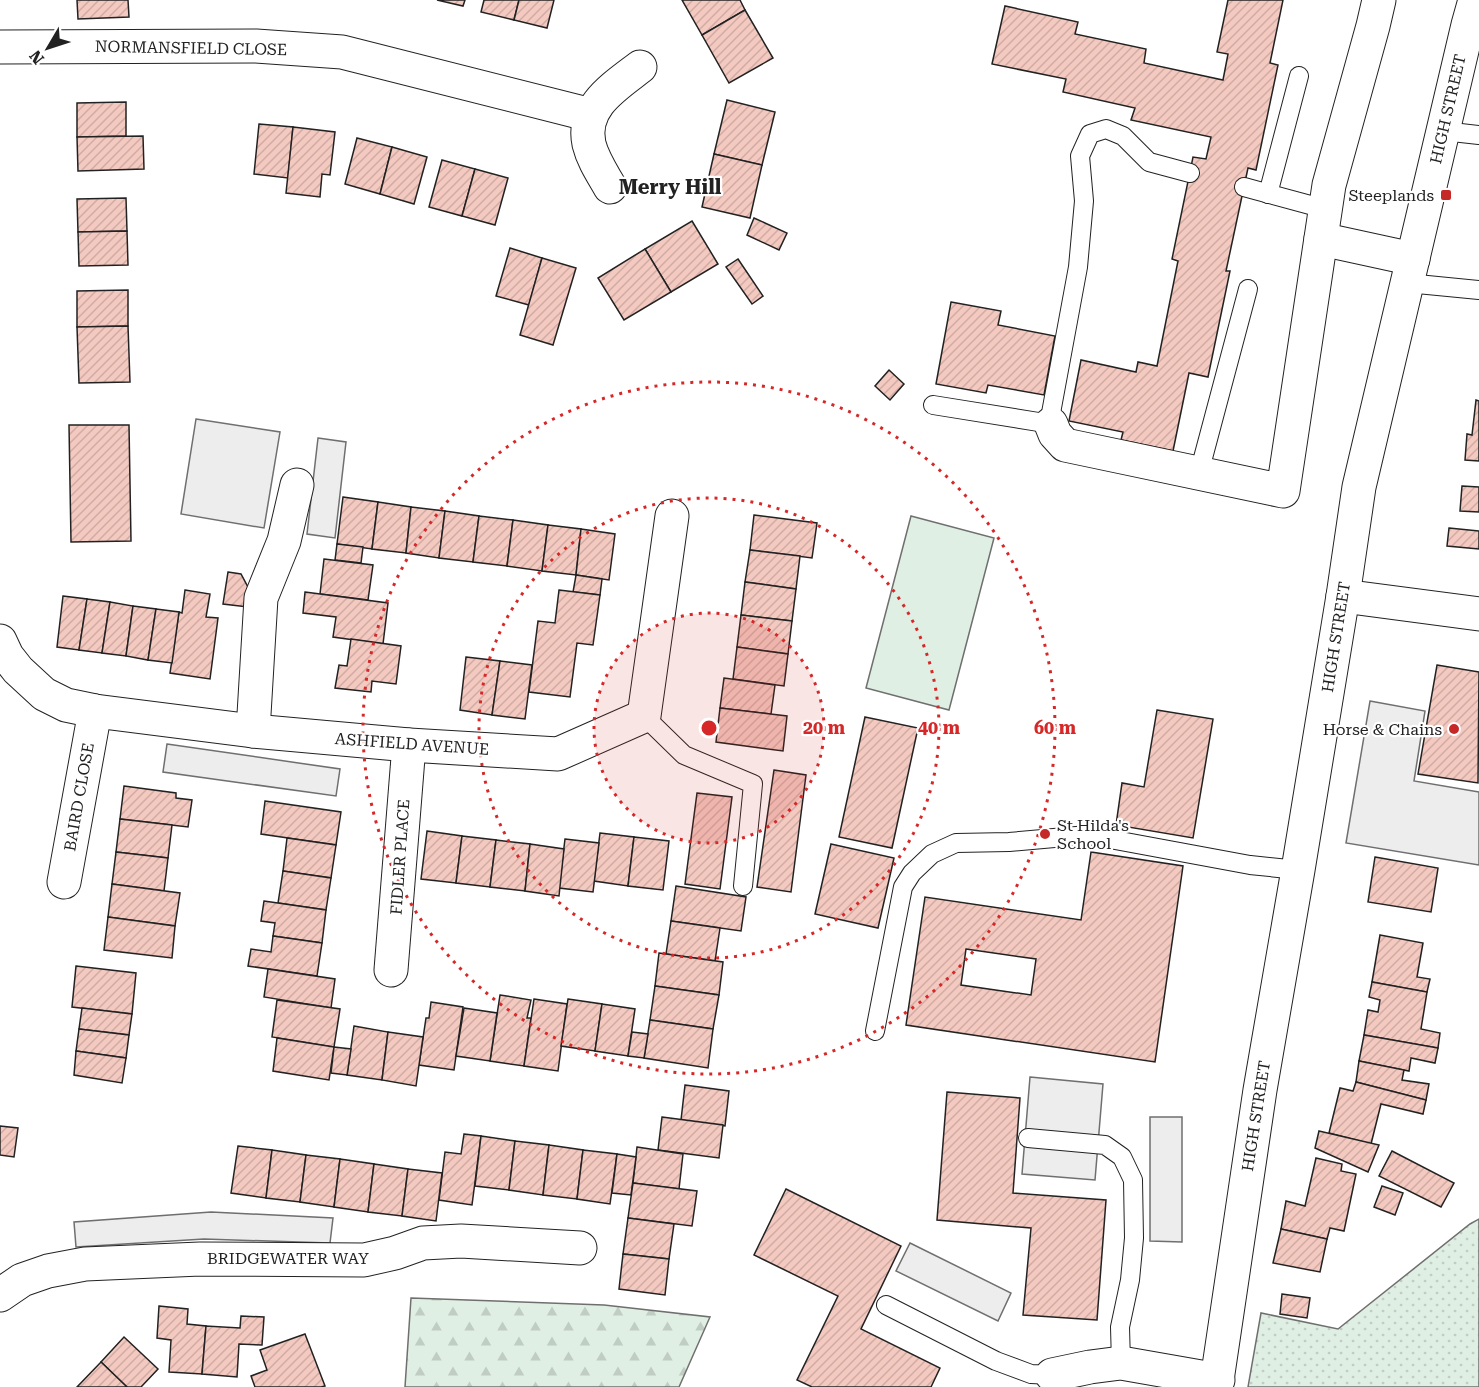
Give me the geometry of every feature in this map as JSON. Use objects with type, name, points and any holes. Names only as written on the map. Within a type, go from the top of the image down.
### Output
[{"type":"street","points":[[1052,424],[1055,434],[1065,445],[1283,491],[1329,185],[1379,0]]},
{"type":"street","name":"HIGH STREET","points":[[1217,1384],[1260,1090],[1343,596],[1359,487],[1475,0]]},
{"type":"street","name":"NORMANSFIELD CLOSE","points":[[0,47],[256,46],[342,52],[591,115]]},
{"type":"street","points":[[610,187],[596,163],[590,144],[588,126],[591,115],[600,100],[640,67]]},
{"type":"street","points":[[1323,224],[1410,271]]},
{"type":"street","points":[[253,730],[261,598],[284,541],[297,485]]},
{"type":"street","points":[[644,716],[672,516]]},
{"type":"street","points":[[1343,596],[1479,614]]},
{"type":"street","name":"ASHFIELD AVENUE","points":[[0,641],[7,656],[9,676],[66,705],[95,711],[253,730],[409,745],[558,754],[644,716]]},
{"type":"street","name":"BAIRD CLOSE","points":[[64,882],[95,711]]},
{"type":"street","name":"FIDLER PLACE","points":[[391,970],[409,745]]},
{"type":"street","name":"BRIDGEWATER WAY","points":[[0,1295],[22,1280],[48,1271],[85,1264],[200,1259],[364,1260],[423,1244],[461,1241],[580,1248]]},
{"type":"street","points":[[1055,1381],[1090,1367],[1121,1363],[1217,1384]]},
{"type":"lane","points":[[1268,194],[1299,76]]},
{"type":"lane","points":[[933,405],[1052,424],[1051,413],[1078,267],[1084,201],[1080,156],[1090,134],[1106,129],[1123,136],[1149,162],[1190,173]]},
{"type":"lane","points":[[1443,131],[1479,135]]},
{"type":"lane","points":[[1244,187],[1268,194],[1323,224]]},
{"type":"lane","points":[[1410,271],[1479,290]]},
{"type":"lane","points":[[1199,473],[1248,289]]},
{"type":"lane","points":[[644,716],[684,755],[753,784],[743,886]]},
{"type":"lane","points":[[875,1031],[903,887],[912,873],[932,854],[956,843],[1009,842],[1088,835],[1250,865],[1298,870]]},
{"type":"lane","points":[[1028,1138],[1105,1145],[1122,1157],[1133,1180],[1134,1238],[1130,1280],[1120,1327],[1121,1363]]},
{"type":"lane","points":[[886,1305],[996,1361],[1055,1381]]},
{"type":"green space","points":[[911,516],[994,538],[949,710],[866,688]]},
{"type":"green space","points":[[1479,1219],[1479,1387],[1248,1387],[1261,1313],[1338,1329]]},
{"type":"green space","points":[[411,1298],[604,1305],[710,1317],[679,1387],[405,1387]]},
{"type":"shaded area","points":[[196,419],[280,432],[264,528],[181,514]]},
{"type":"shaded area","points":[[318,438],[346,442],[335,538],[307,534]]},
{"type":"shaded area","points":[[1370,701],[1425,711],[1414,781],[1479,792],[1479,865],[1346,843]]},
{"type":"shaded area","points":[[167,744],[340,769],[336,796],[163,772]]},
{"type":"shaded area","points":[[1030,1077],[1103,1084],[1095,1180],[1022,1174]]},
{"type":"shaded area","points":[[1150,1117],[1182,1117],[1182,1242],[1150,1241]]},
{"type":"shaded area","points":[[211,1212],[333,1218],[330,1243],[204,1239],[76,1247],[74,1222]]},
{"type":"shaded area","points":[[910,1243],[1011,1293],[998,1321],[896,1271]]},
{"type":"building","points":[[77,0],[128,0],[129,17],[78,19]]},
{"type":"building","points":[[437,0],[465,0],[463,6]]},
{"type":"building","points":[[484,0],[519,0],[514,20],[481,12]]},
{"type":"building","points":[[519,0],[554,0],[547,28],[514,20]]},
{"type":"building","points":[[682,0],[740,0],[745,10],[702,35]]},
{"type":"building","points":[[1228,0],[1283,0],[1270,63],[1278,65],[1256,170],[1248,168],[1226,271],[1230,271],[1208,377],[1189,373],[1173,451],[1121,440],[1123,432],[1069,421],[1081,360],[1136,372],[1138,362],[1157,366],[1178,261],[1172,259],[1193,157],[1206,159],[1211,137],[1131,120],[1135,108],[1063,92],[1066,79],[992,64],[1005,6],[1078,22],[1075,34],[1146,49],[1144,63],[1223,80],[1228,54],[1217,52]]},
{"type":"building","points":[[745,10],[773,58],[729,83],[702,35]]},
{"type":"building","points":[[727,100],[775,112],[762,165],[714,154]]},
{"type":"building","points":[[126,102],[126,136],[77,137],[77,103]]},
{"type":"building","points":[[259,124],[293,127],[288,178],[254,174]]},
{"type":"building","points":[[293,127],[335,132],[330,175],[322,174],[320,197],[286,193]]},
{"type":"building","points":[[143,136],[144,169],[78,171],[77,137]]},
{"type":"building","points":[[357,138],[392,147],[380,194],[345,184]]},
{"type":"building","points":[[392,147],[427,157],[414,204],[380,194]]},
{"type":"building","points":[[714,154],[762,165],[750,218],[702,207]]},
{"type":"building","points":[[442,160],[475,169],[462,216],[429,207]]},
{"type":"building","points":[[475,169],[508,178],[495,225],[462,216]]},
{"type":"building","points":[[126,198],[127,231],[78,232],[77,199]]},
{"type":"building","points":[[754,218],[787,233],[779,250],[747,235]]},
{"type":"building","points":[[692,221],[718,264],[671,292],[645,249]]},
{"type":"building","points":[[127,231],[128,265],[79,266],[78,232]]},
{"type":"building","points":[[510,248],[542,258],[529,305],[496,296]]},
{"type":"building","points":[[645,249],[671,292],[624,320],[598,278]]},
{"type":"building","points":[[542,258],[576,268],[553,345],[520,335]]},
{"type":"building","points":[[738,259],[763,296],[752,304],[726,267]]},
{"type":"building","points":[[128,290],[128,326],[77,327],[77,291]]},
{"type":"building","points":[[951,302],[1001,311],[998,325],[1055,336],[1044,395],[988,385],[986,393],[936,384]]},
{"type":"building","points":[[128,326],[130,382],[79,383],[77,327]]},
{"type":"building","points":[[889,370],[904,384],[890,400],[875,386]]},
{"type":"building","points":[[1476,400],[1479,401],[1479,461],[1465,460],[1467,434],[1472,435]]},
{"type":"building","points":[[69,425],[129,425],[131,541],[71,542]]},
{"type":"building","points":[[1462,486],[1479,487],[1479,512],[1460,511]]},
{"type":"building","points":[[343,497],[378,502],[372,549],[337,544]]},
{"type":"building","points":[[378,502],[411,507],[406,553],[372,549]]},
{"type":"building","points":[[411,507],[445,511],[439,558],[406,553]]},
{"type":"building","points":[[445,511],[479,516],[473,562],[439,558]]},
{"type":"building","points":[[754,515],[817,523],[812,558],[750,550]]},
{"type":"building","points":[[479,516],[513,520],[507,566],[473,562]]},
{"type":"building","points":[[513,520],[548,525],[542,571],[507,566]]},
{"type":"building","points":[[548,525],[581,529],[576,575],[542,571]]},
{"type":"building","points":[[1449,528],[1479,531],[1479,549],[1447,546]]},
{"type":"building","points":[[581,529],[615,534],[609,580],[576,575]]},
{"type":"building","points":[[337,544],[363,547],[361,563],[335,560]]},
{"type":"building","points":[[750,550],[800,556],[796,589],[745,582]]},
{"type":"building","points":[[324,559],[373,565],[368,600],[320,594]]},
{"type":"building","points":[[228,572],[241,574],[250,591],[248,607],[223,604]]},
{"type":"building","points":[[576,575],[602,579],[600,595],[573,592]]},
{"type":"building","points":[[745,582],[796,589],[792,621],[741,615]]},
{"type":"building","points":[[185,590],[210,594],[206,617],[218,618],[210,679],[170,673],[179,612],[182,613]]},
{"type":"building","points":[[559,590],[600,595],[593,645],[577,643],[570,697],[529,692],[538,621],[555,623]]},
{"type":"building","points":[[305,592],[388,603],[383,644],[333,637],[336,617],[303,613]]},
{"type":"building","points":[[63,596],[87,599],[79,650],[57,647]]},
{"type":"building","points":[[87,599],[110,602],[102,653],[79,650]]},
{"type":"building","points":[[110,602],[133,606],[126,656],[102,653]]},
{"type":"building","points":[[133,606],[156,609],[148,660],[126,656]]},
{"type":"building","points":[[156,609],[179,612],[172,663],[148,660]]},
{"type":"building","points":[[741,615],[792,621],[788,654],[737,647]]},
{"type":"building","points":[[351,639],[401,646],[396,684],[372,681],[371,692],[335,688],[339,665],[347,666]]},
{"type":"building","points":[[737,647],[788,654],[784,686],[733,679]]},
{"type":"building","points":[[466,657],[500,661],[492,715],[460,710]]},
{"type":"building","points":[[500,661],[532,665],[525,719],[492,715]]},
{"type":"building","points":[[1437,665],[1479,672],[1478,783],[1418,774]]},
{"type":"building","points":[[724,678],[775,685],[771,714],[720,708]]},
{"type":"building","points":[[720,708],[787,716],[783,751],[716,742]]},
{"type":"building","points":[[1157,710],[1213,719],[1193,838],[1116,825],[1122,783],[1144,787]]},
{"type":"building","points":[[865,717],[918,728],[892,848],[839,837]]},
{"type":"building","points":[[774,770],[806,775],[791,892],[757,887]]},
{"type":"building","points":[[124,786],[176,793],[176,798],[192,800],[188,827],[120,819]]},
{"type":"building","points":[[697,793],[732,797],[720,889],[685,884]]},
{"type":"building","points":[[265,801],[341,812],[336,845],[261,834]]},
{"type":"building","points":[[120,819],[172,825],[168,858],[116,852]]},
{"type":"building","points":[[427,831],[462,836],[456,883],[421,879]]},
{"type":"building","points":[[600,833],[634,837],[628,886],[594,881]]},
{"type":"building","points":[[462,836],[496,840],[490,887],[456,883]]},
{"type":"building","points":[[634,837],[669,841],[663,890],[628,886]]},
{"type":"building","points":[[287,838],[336,845],[331,878],[283,871]]},
{"type":"building","points":[[565,839],[599,843],[593,892],[559,888]]},
{"type":"building","points":[[496,840],[530,844],[525,891],[490,887]]},
{"type":"building","points":[[530,844],[564,849],[559,896],[525,891]]},
{"type":"building","points":[[831,844],[894,858],[878,928],[815,914]]},
{"type":"building","points":[[116,852],[168,858],[164,891],[112,884]]},
{"type":"building","points":[[1091,852],[1183,866],[1155,1062],[906,1025],[925,897],[1081,920]],"holes":[[[966,949],[1036,959],[1031,995],[961,985]]]},
{"type":"building","points":[[1375,857],[1438,868],[1431,912],[1368,902]]},
{"type":"building","points":[[283,871],[331,878],[326,910],[278,903]]},
{"type":"building","points":[[112,884],[180,893],[175,926],[108,917]]},
{"type":"building","points":[[676,886],[746,897],[741,931],[671,921]]},
{"type":"building","points":[[264,901],[326,910],[322,943],[273,936],[275,923],[261,921]]},
{"type":"building","points":[[108,917],[175,926],[172,958],[104,950]]},
{"type":"building","points":[[671,921],[720,928],[715,961],[666,954]]},
{"type":"building","points":[[1380,935],[1423,943],[1417,977],[1430,979],[1427,992],[1372,982]]},
{"type":"building","points":[[273,936],[322,943],[317,976],[248,966],[251,949],[271,952]]},
{"type":"building","points":[[659,953],[723,962],[719,995],[655,986]]},
{"type":"building","points":[[76,966],[136,973],[132,1014],[72,1007]]},
{"type":"building","points":[[268,969],[335,979],[331,1008],[264,997]]},
{"type":"building","points":[[1372,982],[1427,992],[1421,1029],[1440,1033],[1438,1048],[1364,1035],[1368,1010],[1378,1012],[1380,1000],[1369,997]]},
{"type":"building","points":[[655,986],[719,995],[713,1029],[650,1020]]},
{"type":"building","points":[[500,995],[531,1000],[527,1018],[531,1018],[524,1066],[490,1061]]},
{"type":"building","points":[[534,999],[567,1004],[558,1071],[524,1066]]},
{"type":"building","points":[[568,999],[602,1004],[595,1051],[561,1046]]},
{"type":"building","points":[[277,1000],[340,1009],[334,1047],[272,1037]]},
{"type":"building","points":[[431,1002],[463,1007],[454,1070],[419,1065],[426,1018],[429,1018]]},
{"type":"building","points":[[602,1004],[635,1009],[628,1056],[595,1051]]},
{"type":"building","points":[[82,1008],[132,1014],[129,1035],[79,1029]]},
{"type":"building","points":[[464,1008],[497,1013],[490,1061],[456,1056]]},
{"type":"building","points":[[650,1020],[713,1029],[708,1068],[644,1058]]},
{"type":"building","points":[[354,1026],[388,1032],[382,1080],[347,1075]]},
{"type":"building","points":[[79,1029],[129,1035],[126,1058],[76,1051]]},
{"type":"building","points":[[388,1032],[423,1037],[416,1086],[382,1080]]},
{"type":"building","points":[[632,1032],[648,1034],[644,1058],[628,1056]]},
{"type":"building","points":[[1364,1035],[1438,1048],[1435,1063],[1411,1058],[1409,1071],[1359,1061]]},
{"type":"building","points":[[277,1038],[334,1047],[329,1080],[273,1071]]},
{"type":"building","points":[[334,1047],[351,1049],[347,1075],[331,1073]]},
{"type":"building","points":[[76,1051],[126,1058],[122,1083],[74,1075]]},
{"type":"building","points":[[1359,1061],[1404,1070],[1402,1080],[1429,1084],[1426,1100],[1356,1082]]},
{"type":"building","points":[[1356,1082],[1426,1100],[1423,1114],[1381,1104],[1371,1144],[1329,1133],[1340,1088],[1353,1091]]},
{"type":"building","points":[[685,1085],[729,1091],[725,1126],[681,1120]]},
{"type":"building","points":[[947,1092],[1020,1098],[1013,1193],[1106,1200],[1097,1320],[1023,1315],[1031,1228],[937,1220]]},
{"type":"building","points":[[662,1117],[723,1125],[719,1158],[658,1150]]},
{"type":"building","points":[[0,1126],[18,1128],[14,1157],[0,1155]]},
{"type":"building","points":[[1319,1131],[1379,1145],[1368,1172],[1315,1148]]},
{"type":"building","points":[[464,1134],[481,1136],[472,1205],[439,1200],[445,1152],[461,1154]]},
{"type":"building","points":[[481,1136],[515,1141],[509,1190],[475,1186]]},
{"type":"building","points":[[515,1141],[549,1145],[543,1195],[509,1190]]},
{"type":"building","points":[[549,1145],[583,1150],[577,1199],[543,1195]]},
{"type":"building","points":[[238,1146],[272,1150],[266,1198],[231,1193]]},
{"type":"building","points":[[637,1147],[683,1154],[679,1189],[633,1183]]},
{"type":"building","points":[[272,1150],[306,1155],[300,1202],[266,1198]]},
{"type":"building","points":[[583,1150],[617,1154],[610,1204],[577,1199]]},
{"type":"building","points":[[1392,1151],[1454,1183],[1441,1207],[1379,1176]]},
{"type":"building","points":[[617,1154],[636,1157],[631,1195],[612,1193]]},
{"type":"building","points":[[306,1155],[340,1159],[334,1207],[300,1202]]},
{"type":"building","points":[[1316,1158],[1342,1164],[1341,1171],[1356,1174],[1344,1231],[1330,1228],[1327,1239],[1281,1229],[1286,1201],[1305,1206]]},
{"type":"building","points":[[340,1159],[374,1164],[368,1212],[334,1207]]},
{"type":"building","points":[[374,1164],[408,1169],[402,1216],[368,1212]]},
{"type":"building","points":[[408,1169],[442,1173],[436,1221],[402,1216]]},
{"type":"building","points":[[633,1183],[697,1191],[692,1226],[628,1218]]},
{"type":"building","points":[[1382,1186],[1403,1193],[1395,1215],[1374,1207]]},
{"type":"building","points":[[786,1189],[901,1246],[861,1329],[940,1368],[931,1387],[812,1387],[797,1380],[838,1296],[754,1255]]},
{"type":"building","points":[[628,1218],[674,1224],[669,1259],[623,1254]]},
{"type":"building","points":[[1281,1229],[1327,1239],[1320,1272],[1273,1263]]},
{"type":"building","points":[[623,1254],[669,1259],[665,1295],[619,1289]]},
{"type":"building","points":[[1282,1294],[1310,1298],[1307,1318],[1280,1314]]},
{"type":"building","points":[[159,1306],[188,1309],[187,1324],[206,1326],[202,1374],[169,1372],[171,1340],[157,1338]]},
{"type":"building","points":[[241,1316],[264,1317],[262,1345],[239,1344],[237,1377],[202,1374],[206,1326],[240,1328]]},
{"type":"building","points":[[305,1334],[325,1386],[255,1387],[251,1376],[267,1370],[260,1350]]},
{"type":"building","points":[[124,1337],[158,1369],[141,1387],[127,1387],[101,1362]]},
{"type":"building","points":[[101,1362],[127,1387],[77,1387]]},
{"type":"place","name":"Steeplands","points":[[1446,195]]},
{"type":"place","name":"Horse & Chains","points":[[1454,729]]},
{"type":"place","name":"St Hilda's School","points":[[1045,834]]},
{"type":"district","name":"Merry Hill","points":[[670,187]]}]
